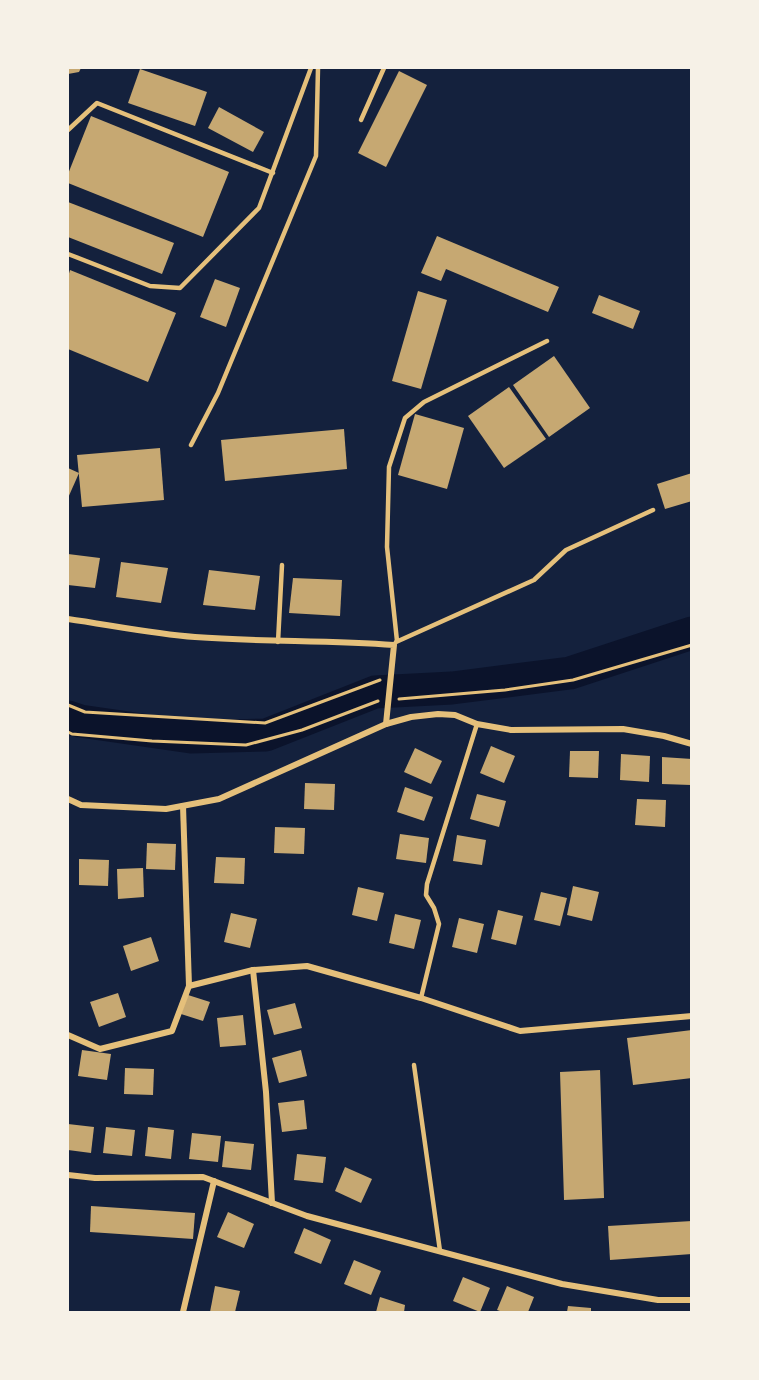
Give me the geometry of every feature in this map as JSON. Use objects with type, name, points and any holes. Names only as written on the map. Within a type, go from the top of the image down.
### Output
[{"type":"street","points":[[68,619],[192,637],[278,642],[395,643],[386,724]]},
{"type":"street","points":[[68,799],[81,805],[166,809],[219,799],[386,724],[411,717],[438,714],[455,715],[477,724],[511,730],[623,729],[664,736],[692,744]]},
{"type":"street","points":[[68,1035],[100,1048],[172,1031],[189,986],[183,806]]},
{"type":"street","points":[[189,986],[253,970],[307,966],[421,998],[520,1031],[692,1016]]},
{"type":"street","points":[[253,970],[266,1092],[272,1203]]},
{"type":"street","points":[[68,1175],[95,1179],[203,1177],[307,1216],[562,1284],[657,1300],[692,1300]]},
{"type":"street","points":[[183,1312],[214,1181]]},
{"type":"lane","points":[[68,254],[150,286],[180,288],[259,208],[311,68]]},
{"type":"lane","points":[[190,445],[218,393],[316,156],[318,68]]},
{"type":"lane","points":[[361,120],[384,68]]},
{"type":"lane","points":[[68,130],[97,103],[273,172]]},
{"type":"lane","points":[[547,341],[424,402],[405,418],[389,467],[387,548],[395,643],[534,580],[566,550],[653,510]]},
{"type":"lane","points":[[278,642],[282,565]]},
{"type":"lane","points":[[421,998],[439,924],[434,908],[426,895],[427,884],[477,724]]},
{"type":"lane","points":[[414,1065],[440,1251]]},
{"type":"path","points":[[68,705],[85,712],[265,723],[382,680]]},
{"type":"building","points":[[68,68],[81,68],[79,72],[68,74]]},
{"type":"building","points":[[140,69],[207,92],[195,126],[128,103]]},
{"type":"building","points":[[399,71],[427,85],[386,167],[358,153]]},
{"type":"building","points":[[219,107],[264,132],[253,152],[208,128]]},
{"type":"building","points":[[91,116],[229,172],[203,237],[68,183],[68,174]]},
{"type":"building","points":[[68,202],[174,243],[162,274],[68,237]]},
{"type":"building","points":[[437,236],[559,287],[548,312],[446,269],[441,281],[421,273]]},
{"type":"building","points":[[70,270],[176,313],[148,382],[68,349],[68,277]]},
{"type":"building","points":[[215,279],[240,288],[226,327],[200,317]]},
{"type":"building","points":[[418,291],[447,300],[421,389],[392,381]]},
{"type":"building","points":[[599,295],[640,311],[633,329],[592,313]]},
{"type":"building","points":[[554,356],[590,408],[549,437],[513,385]]},
{"type":"building","points":[[509,387],[546,439],[504,468],[468,416]]},
{"type":"building","points":[[415,414],[464,428],[447,489],[398,475]]},
{"type":"building","points":[[344,429],[347,469],[225,481],[221,440]]},
{"type":"building","points":[[160,448],[164,500],[82,507],[77,455]]},
{"type":"building","points":[[68,468],[79,473],[68,498]]},
{"type":"building","points":[[692,473],[692,501],[665,509],[657,484]]},
{"type":"building","points":[[68,554],[100,558],[95,588],[68,585]]},
{"type":"building","points":[[121,562],[168,568],[161,603],[116,597]]},
{"type":"building","points":[[209,570],[260,576],[255,610],[203,605]]},
{"type":"building","points":[[293,578],[342,580],[340,616],[289,613]]},
{"type":"building","points":[[491,746],[515,756],[504,783],[480,773]]},
{"type":"building","points":[[415,748],[442,761],[431,784],[404,772]]},
{"type":"building","points":[[570,751],[599,751],[598,778],[569,777]]},
{"type":"building","points":[[621,754],[650,756],[649,782],[620,780]]},
{"type":"building","points":[[662,757],[692,759],[691,785],[662,784]]},
{"type":"building","points":[[305,783],[335,784],[334,810],[304,809]]},
{"type":"building","points":[[405,787],[433,797],[424,821],[397,812]]},
{"type":"building","points":[[477,794],[506,801],[499,827],[470,819]]},
{"type":"building","points":[[637,799],[666,800],[665,827],[635,825]]},
{"type":"building","points":[[275,827],[305,828],[304,854],[274,853]]},
{"type":"building","points":[[400,834],[429,838],[426,863],[396,859]]},
{"type":"building","points":[[457,835],[486,840],[482,865],[453,861]]},
{"type":"building","points":[[147,843],[176,844],[175,870],[146,869]]},
{"type":"building","points":[[216,857],[245,858],[244,884],[214,883]]},
{"type":"building","points":[[79,859],[109,860],[108,886],[79,885]]},
{"type":"building","points":[[143,868],[144,897],[118,899],[117,869]]},
{"type":"building","points":[[573,886],[599,892],[592,921],[567,915]]},
{"type":"building","points":[[358,887],[384,893],[377,921],[352,915]]},
{"type":"building","points":[[541,892],[567,898],[560,926],[534,920]]},
{"type":"building","points":[[498,910],[523,916],[516,945],[491,939]]},
{"type":"building","points":[[231,913],[257,919],[250,948],[224,942]]},
{"type":"building","points":[[395,914],[421,920],[414,949],[389,943]]},
{"type":"building","points":[[459,918],[484,924],[477,953],[452,947]]},
{"type":"building","points":[[151,937],[159,961],[131,971],[123,946]]},
{"type":"building","points":[[118,993],[126,1017],[99,1027],[90,1002]]},
{"type":"building","points":[[188,995],[210,1002],[203,1021],[181,1014]]},
{"type":"building","points":[[295,1003],[302,1028],[274,1035],[267,1010]]},
{"type":"building","points":[[243,1015],[246,1045],[220,1047],[217,1018]]},
{"type":"building","points":[[692,1030],[692,1078],[633,1085],[627,1038]]},
{"type":"building","points":[[82,1050],[111,1054],[107,1080],[78,1076]]},
{"type":"building","points":[[301,1050],[307,1076],[279,1083],[272,1058]]},
{"type":"building","points":[[125,1068],[154,1069],[153,1095],[124,1094]]},
{"type":"building","points":[[600,1070],[604,1198],[564,1200],[560,1072]]},
{"type":"building","points":[[304,1100],[307,1129],[282,1132],[278,1103]]},
{"type":"building","points":[[68,1124],[94,1127],[91,1153],[68,1150]]},
{"type":"building","points":[[106,1127],[135,1130],[132,1156],[103,1153]]},
{"type":"building","points":[[148,1127],[174,1130],[171,1159],[145,1156]]},
{"type":"building","points":[[192,1133],[221,1136],[218,1162],[189,1159]]},
{"type":"building","points":[[225,1141],[254,1144],[251,1170],[222,1167]]},
{"type":"building","points":[[297,1154],[326,1157],[323,1183],[294,1180]]},
{"type":"building","points":[[345,1167],[372,1179],[361,1203],[335,1191]]},
{"type":"building","points":[[91,1206],[195,1213],[193,1239],[90,1232]]},
{"type":"building","points":[[228,1212],[254,1224],[244,1248],[217,1237]]},
{"type":"building","points":[[692,1221],[692,1254],[610,1260],[608,1226]]},
{"type":"building","points":[[304,1228],[331,1240],[321,1264],[294,1253]]},
{"type":"building","points":[[354,1260],[381,1271],[371,1295],[344,1284]]},
{"type":"building","points":[[463,1277],[490,1288],[480,1312],[453,1301]]},
{"type":"building","points":[[215,1286],[240,1291],[235,1312],[210,1312]]},
{"type":"building","points":[[507,1286],[534,1297],[528,1312],[497,1310]]},
{"type":"building","points":[[380,1297],[405,1305],[404,1312],[376,1312]]},
{"type":"building","points":[[568,1306],[591,1308],[591,1312],[567,1312]]},
{"type":"waterway","points":[[68,717],[80,721],[191,737],[266,735],[375,692],[452,688],[570,673],[692,633]]}]
